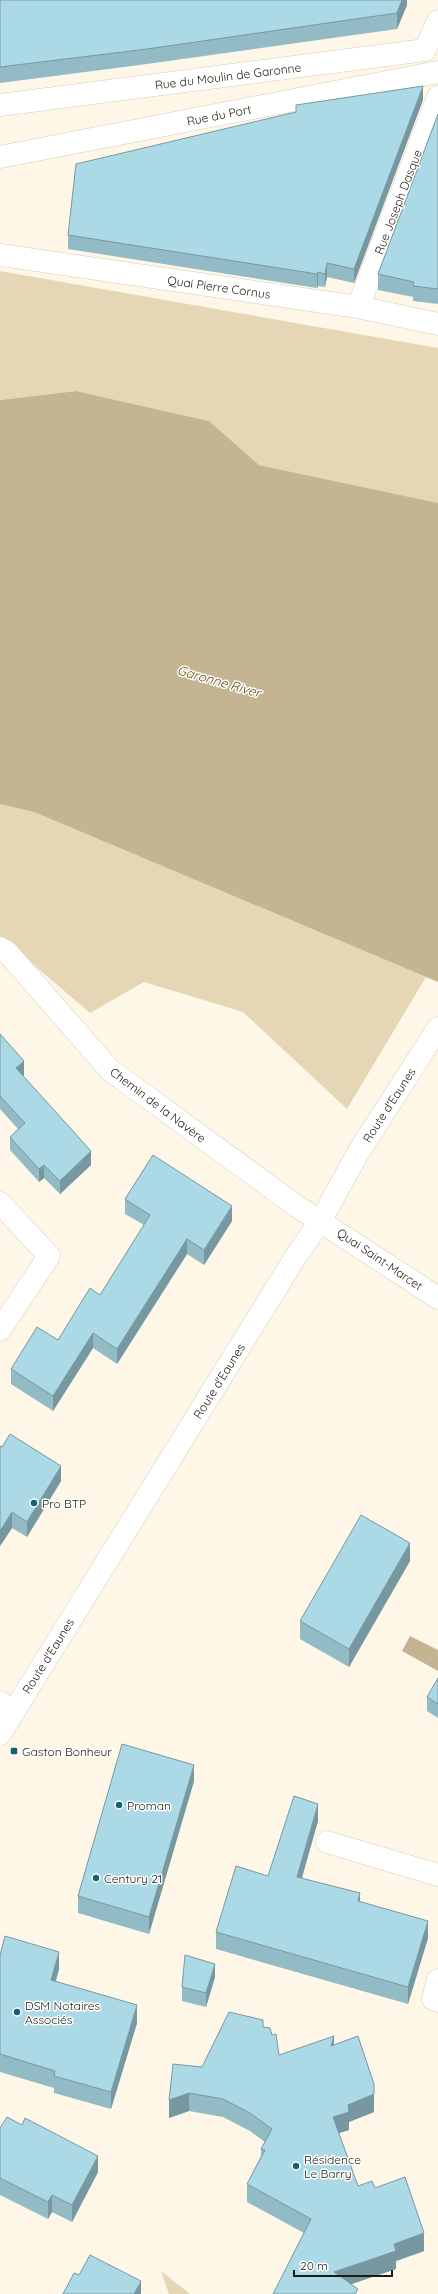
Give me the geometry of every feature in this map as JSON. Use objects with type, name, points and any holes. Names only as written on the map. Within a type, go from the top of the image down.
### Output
[{"type":"street","name":"Rue du Moulin de Garonne","points":[[0,105],[425,50],[438,21]]},
{"type":"street","name":"Rue du Port","points":[[0,158],[438,72]]},
{"type":"street","name":"Rue Joseph Dasque","points":[[358,307],[438,97]]},
{"type":"street","name":"Quai Pierre Cornus","points":[[0,255],[358,307],[438,324]]},
{"type":"street","name":"Chemin de la Navère","points":[[0,948],[7,952],[110,1070],[295,1205],[321,1220]]},
{"type":"street","name":"Route d'Eaunes","points":[[0,1734],[7,1707],[296,1256],[321,1220],[358,1153],[438,1028]]},
{"type":"street","points":[[0,1203],[49,1256],[0,1330]]},
{"type":"street","name":"Quai Saint-Marcet","points":[[321,1220],[438,1298]]},
{"type":"street","points":[[328,1842],[438,1875]]},
{"type":"street","points":[[438,1980],[433,1999],[438,2001]]},
{"type":"shaded area","points":[[0,271],[438,348],[438,503],[259,465],[209,421],[76,391],[0,400]]},
{"type":"shaded area","points":[[0,804],[34,812],[426,977],[347,1109],[243,1012],[144,982],[90,1013],[0,936]]},
{"type":"shaded area","points":[[161,2271],[190,2294],[169,2294]]},
{"type":"water","name":"Garonne River","points":[[76,391],[209,421],[259,465],[438,503],[438,982],[34,812],[0,804],[0,400]]},
{"type":"water","points":[[410,1636],[438,1650],[438,1671],[402,1651]]},
{"type":"building","points":[[0,0],[402,0],[397,13],[147,49],[0,67]]},
{"type":"building","points":[[423,86],[354,269],[327,263],[325,274],[318,272],[317,274],[68,235],[76,164],[296,112],[296,105]]},
{"type":"building","points":[[438,114],[438,289],[413,286],[414,282],[378,274]]},
{"type":"building","points":[[0,1034],[24,1061],[16,1068],[91,1151],[60,1181],[44,1165],[39,1169],[10,1137],[25,1123],[0,1096]]},
{"type":"building","points":[[153,1155],[232,1206],[204,1250],[187,1239],[117,1349],[93,1333],[53,1396],[11,1369],[37,1327],[58,1340],[90,1288],[100,1295],[150,1215],[125,1199]]},
{"type":"building","points":[[10,1434],[61,1466],[27,1522],[12,1512],[0,1531],[0,1446],[2,1447]]},
{"type":"building","points":[[361,1515],[410,1543],[349,1649],[300,1621]]},
{"type":"building","points":[[438,1678],[438,1704],[427,1697]]},
{"type":"building","points":[[122,1744],[194,1765],[149,1917],[78,1896]]},
{"type":"building","points":[[294,1796],[318,1804],[297,1877],[360,1893],[358,1901],[428,1921],[408,1987],[216,1932],[236,1866],[268,1876]]},
{"type":"building","points":[[5,1936],[59,1952],[51,1980],[137,2005],[111,2092],[54,2076],[55,2071],[0,2054],[0,1955]]},
{"type":"building","points":[[185,1955],[215,1964],[206,1993],[182,1987]]},
{"type":"building","name":"Résidence Le Barry","points":[[229,2012],[263,2020],[263,2027],[270,2028],[272,2035],[276,2034],[279,2055],[334,2036],[331,2046],[358,2036],[374,2084],[374,2094],[348,2105],[349,2112],[333,2117],[358,2186],[372,2181],[375,2188],[405,2177],[424,2233],[394,2244],[396,2251],[334,2272],[358,2289],[355,2294],[273,2294],[311,2219],[247,2184],[265,2150],[261,2149],[272,2129],[250,2113],[223,2099],[189,2093],[169,2100],[173,2064],[202,2067]]},
{"type":"building","points":[[7,2117],[22,2125],[25,2118],[98,2156],[72,2205],[52,2195],[48,2202],[0,2178],[0,2128]]},
{"type":"building","points":[[90,2255],[141,2281],[134,2294],[63,2294],[74,2273],[79,2275]]},
{"type":"place","name":"Pro BTP","points":[[34,1503]]},
{"type":"place","name":"Gaston Bonheur","points":[[14,1751]]},
{"type":"place","name":"Proman","points":[[119,1805]]},
{"type":"place","name":"Century 21","points":[[96,1878]]},
{"type":"place","name":"DSM Notaires Associés","points":[[17,2012]]},
{"type":"place","name":"Résidence Le Barry","points":[[296,2166]]}]
